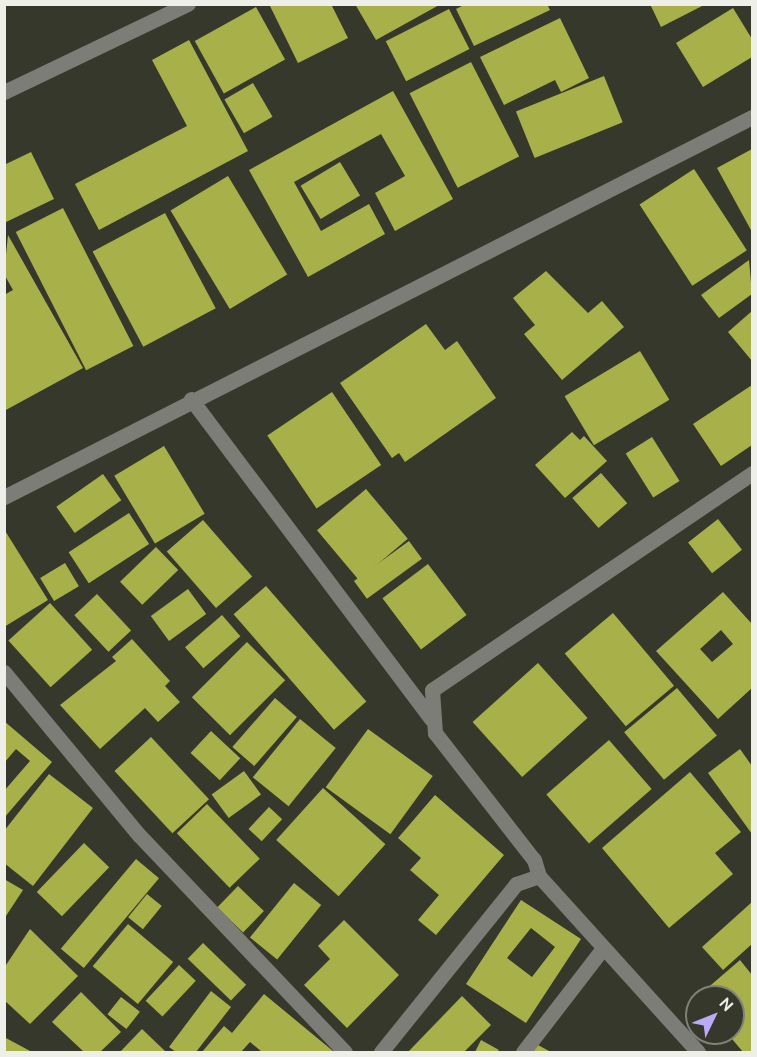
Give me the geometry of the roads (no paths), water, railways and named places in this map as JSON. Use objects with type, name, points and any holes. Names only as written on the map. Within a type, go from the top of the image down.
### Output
[{"type":"street","points":[[5,92],[188,4]]},
{"type":"street","points":[[4,497],[191,399],[753,117]]},
{"type":"street","points":[[191,399],[431,719]]},
{"type":"street","points":[[698,1053],[539,876],[534,860],[435,733],[431,719],[432,690],[753,473]]},
{"type":"street","points":[[4,672],[139,835],[345,1053]]},
{"type":"street","points":[[381,1053],[516,884],[539,876]]},
{"type":"street","points":[[523,1053],[603,948]]}]
